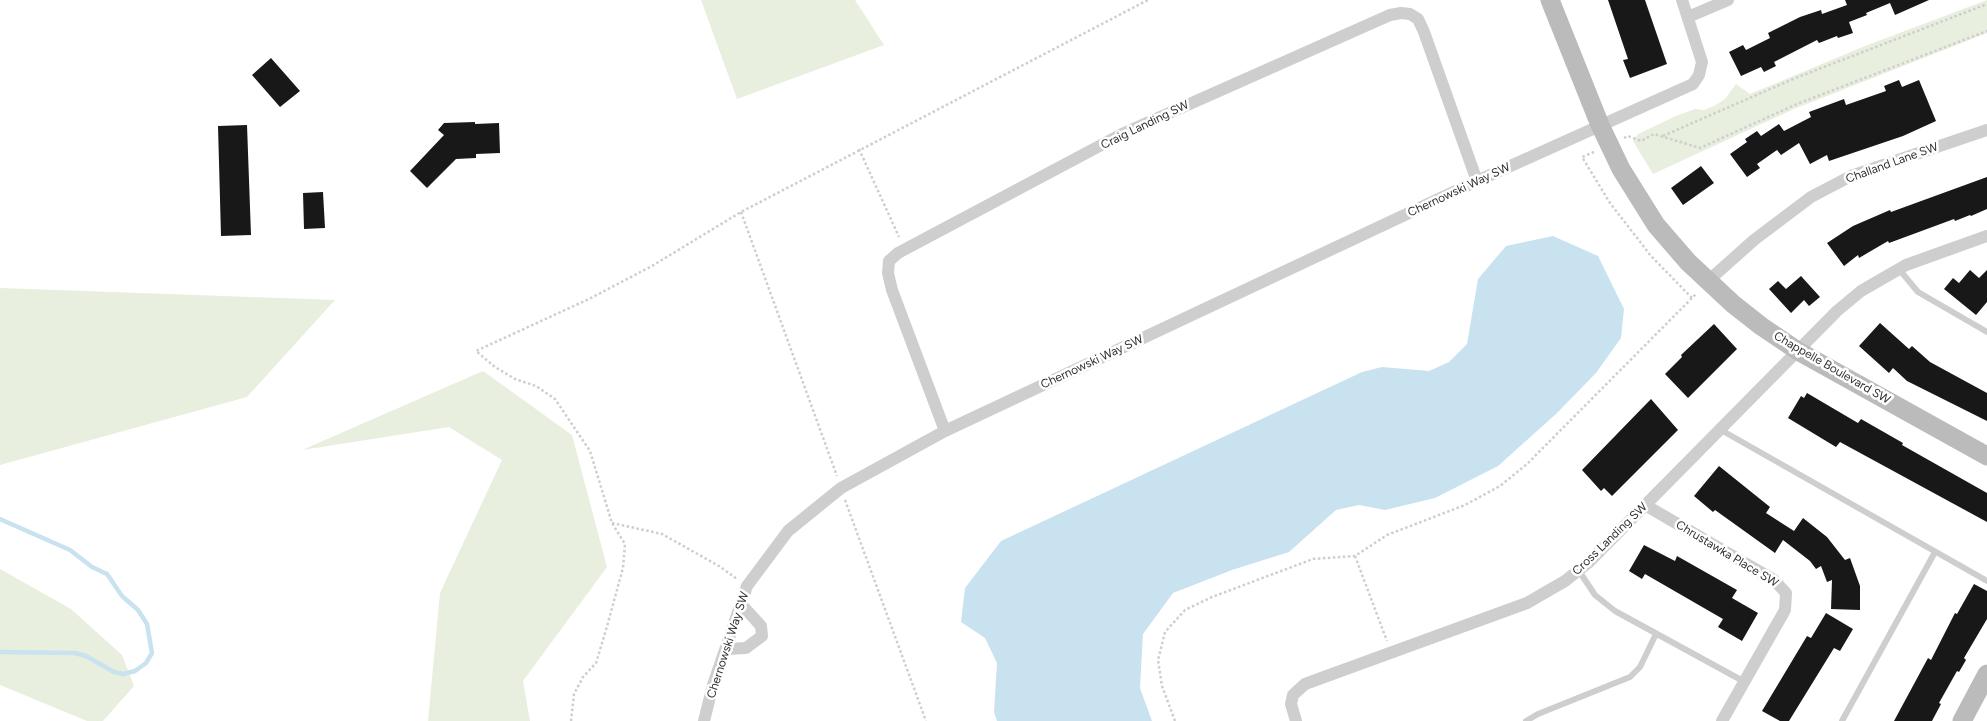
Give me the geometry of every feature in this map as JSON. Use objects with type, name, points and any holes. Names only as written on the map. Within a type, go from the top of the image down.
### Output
[{"type":"street","name":"Chappelle Boulevard SW","points":[[1550,0],[1600,125],[1635,195],[1656,224],[1688,262],[1760,326],[1798,351],[1987,456]]},
{"type":"street","name":"Chernowski Way SW","points":[[704,721],[747,586],[788,531],[841,488],[945,431],[1478,180],[1693,84],[1699,75],[1702,62],[1682,0]]},
{"type":"street","points":[[1688,17],[1728,0]]},
{"type":"street","name":"Craig Landing SW","points":[[945,431],[888,273],[890,261],[904,250],[1122,134],[1246,77],[1401,12],[1410,14],[1418,19],[1424,32],[1478,180]]},
{"type":"street","name":"Challand Lane SW","points":[[1708,281],[1754,240],[1811,197],[1851,176],[1987,130]]},
{"type":"street","name":"Cross Landing SW","points":[[1296,721],[1291,704],[1293,695],[1304,684],[1390,651],[1527,603],[1545,594],[1579,571],[1837,311],[1861,291],[1898,268],[1987,236]]},
{"type":"street","name":"Chrustawka Place SW","points":[[1645,506],[1774,580],[1786,592],[1785,610],[1722,721]]},
{"type":"street","points":[[727,649],[746,648],[762,636],[761,626],[741,604]]},
{"type":"street","points":[[1962,721],[1982,697],[1987,674]]},
{"type":"lane","points":[[1898,268],[1918,292],[1987,332]]},
{"type":"lane","points":[[1721,430],[1987,582]]},
{"type":"lane","points":[[1842,721],[1935,552]]},
{"type":"lane","points":[[1579,571],[1595,595],[1604,603],[1656,634],[1743,681]]},
{"type":"lane","points":[[1526,721],[1538,714],[1630,677],[1640,667],[1656,634]]},
{"type":"path","points":[[571,721],[574,694],[583,677],[596,663],[623,568],[624,544],[612,522],[590,451],[555,399],[536,386],[515,379],[495,368],[476,351],[597,295],[652,266],[741,212],[1148,0]]},
{"type":"path","points":[[1661,136],[1793,79],[1987,4]]},
{"type":"path","points":[[1692,298],[1670,277],[1628,227],[1582,157],[1628,136],[1641,140],[1654,134],[1700,148],[1797,104],[1987,30]]},
{"type":"path","points":[[859,149],[904,250]]},
{"type":"path","points":[[741,212],[926,721]]},
{"type":"path","points":[[1174,721],[1162,686],[1158,660],[1166,632],[1185,610],[1212,597],[1313,559],[1355,556],[1386,535],[1465,505],[1513,476],[1708,281]]},
{"type":"path","points":[[612,522],[662,534],[719,566],[747,586]]},
{"type":"path","points":[[1355,556],[1390,651]]},
{"type":"green space","points":[[701,0],[855,0],[884,45],[737,99]]},
{"type":"green space","points":[[1987,0],[1987,33],[1794,109],[1653,174],[1633,141],[1638,134],[1676,116],[1695,109],[1704,110],[1714,106],[1725,99],[1736,84],[1750,94],[1865,46]]},
{"type":"green space","points":[[0,288],[335,300],[247,397],[0,465]]},
{"type":"green space","points":[[483,371],[572,435],[607,567],[523,681],[530,721],[428,721],[440,593],[502,460],[449,427],[302,450]]},
{"type":"green space","points":[[0,569],[71,609],[122,655],[134,686],[103,721],[87,721],[0,685]]},
{"type":"water","points":[[1553,236],[1598,256],[1624,309],[1621,338],[1596,373],[1556,414],[1498,466],[1435,498],[1385,510],[1359,505],[1336,510],[1289,552],[1232,570],[1173,593],[1143,634],[1140,688],[1152,721],[997,721],[994,712],[997,663],[985,638],[961,622],[965,588],[1001,541],[1362,372],[1382,367],[1429,371],[1449,362],[1467,344],[1478,279],[1506,246]]},
{"type":"building","points":[[1608,0],[1645,0],[1667,64],[1630,78],[1623,60],[1628,59]]},
{"type":"building","points":[[1845,0],[1929,0],[1895,15],[1890,3],[1849,22],[1853,33],[1838,38],[1837,36],[1819,43],[1817,40],[1774,62],[1776,66],[1764,72],[1761,67],[1741,76],[1729,52],[1743,45],[1746,50],[1770,38],[1768,33],[1800,17],[1821,10],[1822,14],[1847,5]]},
{"type":"building","points":[[271,58],[300,91],[280,107],[252,75]]},
{"type":"building","points":[[1899,80],[1902,87],[1919,80],[1936,121],[1903,136],[1829,161],[1827,155],[1810,164],[1799,143],[1781,155],[1777,150],[1757,164],[1760,168],[1747,177],[1730,154],[1747,142],[1745,139],[1757,131],[1761,136],[1779,124],[1784,131],[1811,117],[1809,112],[1844,99],[1846,105],[1886,91],[1884,86]]},
{"type":"building","points":[[475,122],[475,124],[499,123],[500,153],[476,154],[476,158],[456,159],[427,188],[410,171],[444,135],[438,130],[444,123]]},
{"type":"building","points":[[247,125],[251,235],[221,236],[218,126]]},
{"type":"building","points":[[1701,166],[1714,183],[1683,205],[1671,188]]},
{"type":"building","points":[[1987,177],[1987,209],[1971,216],[1955,221],[1954,219],[1889,243],[1888,241],[1859,258],[1858,255],[1844,266],[1827,243],[1853,226],[1890,210],[1891,212]]},
{"type":"building","points":[[323,192],[325,228],[304,229],[303,193]]},
{"type":"building","points":[[1970,270],[1979,278],[1987,270],[1987,302],[1976,315],[1944,289],[1953,278],[1959,283]]},
{"type":"building","points":[[1801,276],[1820,297],[1809,306],[1804,300],[1791,313],[1769,289],[1778,281],[1786,289]]},
{"type":"building","points":[[1880,323],[1909,349],[1912,346],[1930,362],[1987,393],[1987,421],[1907,381],[1893,368],[1889,373],[1859,346]]},
{"type":"building","points":[[1714,324],[1737,349],[1688,398],[1665,374],[1682,357],[1681,355]]},
{"type":"building","points":[[1807,393],[1858,423],[1861,419],[1903,443],[1902,445],[1987,493],[1987,522],[1840,442],[1836,447],[1788,418],[1801,396],[1804,398]]},
{"type":"building","points":[[1651,399],[1678,430],[1612,496],[1604,488],[1601,491],[1582,470]]},
{"type":"building","points":[[1719,466],[1770,507],[1766,513],[1794,531],[1803,518],[1827,537],[1845,560],[1850,558],[1860,586],[1860,610],[1831,609],[1832,580],[1827,582],[1821,566],[1816,569],[1810,561],[1783,540],[1775,553],[1715,510],[1713,512],[1694,496]]},
{"type":"building","points":[[1644,545],[1675,561],[1677,556],[1737,590],[1732,598],[1758,613],[1742,641],[1718,627],[1723,619],[1645,574],[1642,579],[1629,571]]},
{"type":"building","points":[[1974,584],[1987,591],[1987,619],[1964,658],[1966,660],[1959,672],[1957,671],[1939,703],[1941,704],[1932,721],[1894,721],[1928,658],[1931,660],[1955,613],[1957,614]]},
{"type":"building","points":[[1826,613],[1853,629],[1840,651],[1834,648],[1789,721],[1780,721],[1762,711],[1807,636],[1811,638]]},
{"type":"waterway","points":[[0,519],[70,550],[92,567],[107,574],[122,596],[138,610],[147,624],[152,653],[146,663],[135,671],[123,674],[114,672],[86,656],[75,653],[0,652]]}]
